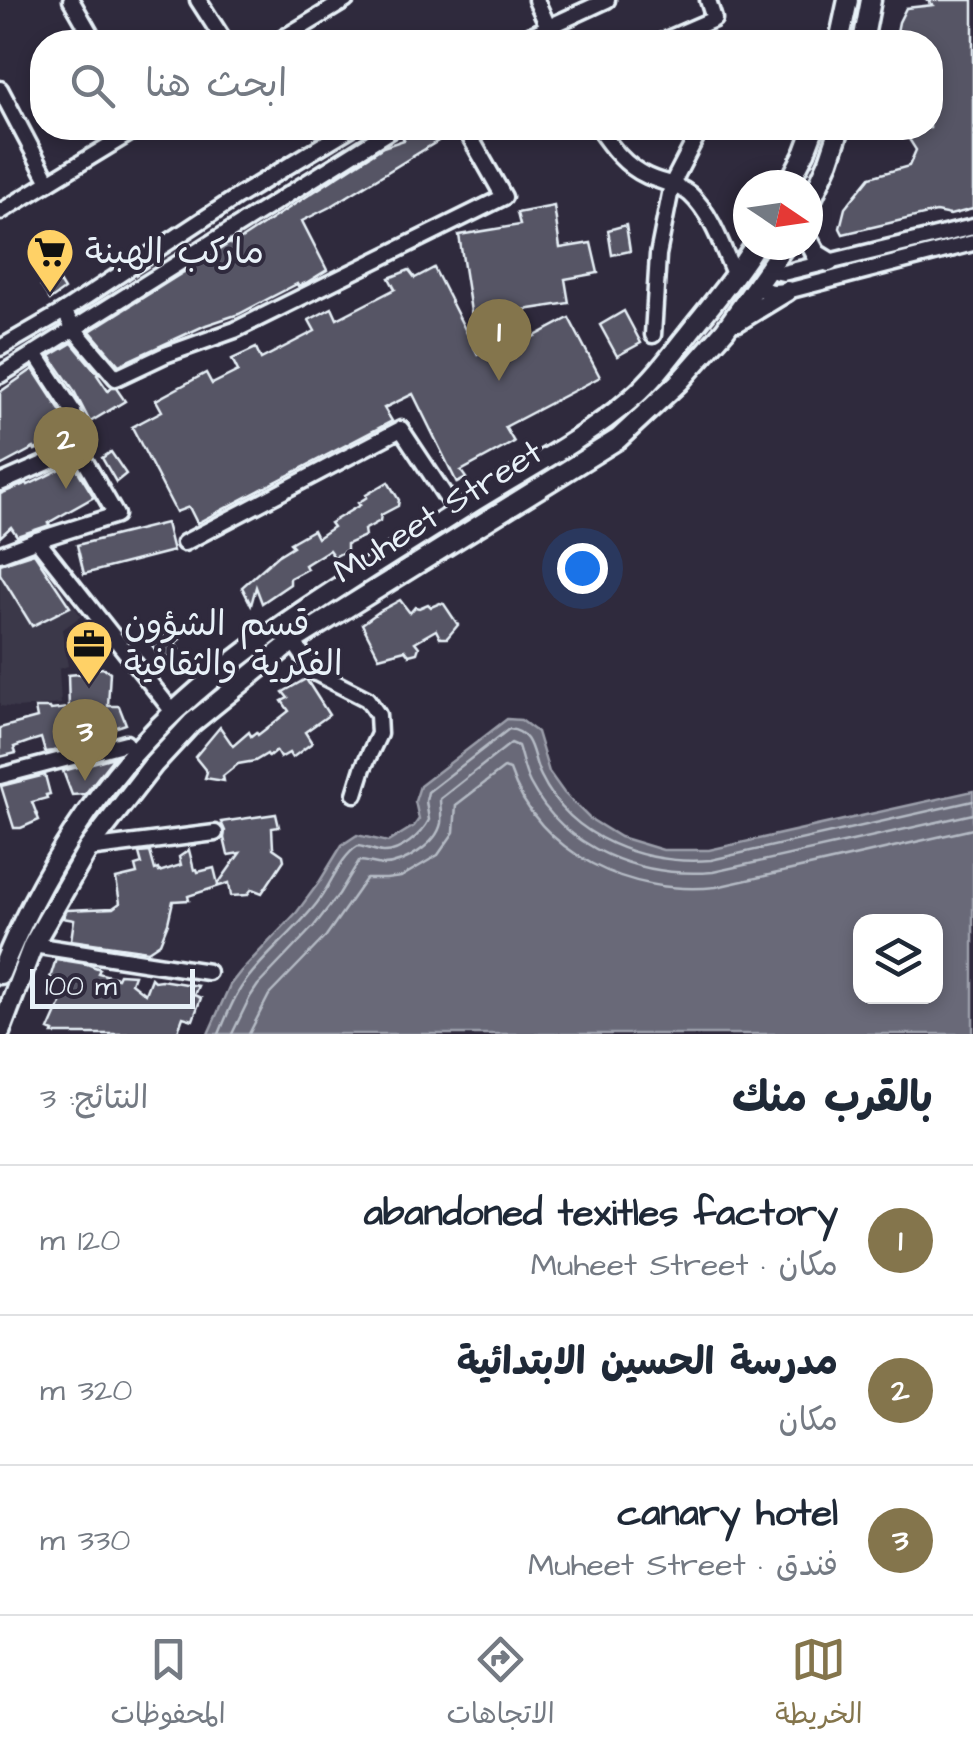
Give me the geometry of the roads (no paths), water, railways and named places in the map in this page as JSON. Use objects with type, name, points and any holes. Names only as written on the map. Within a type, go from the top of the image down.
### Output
[{"type":"main road","points":[[842,30],[848,0]]},
{"type":"main road","points":[[865,30],[871,0]]},
{"type":"main road","points":[[796,170],[810,140]]},
{"type":"main road","points":[[823,171],[835,140]]},
{"type":"main road","points":[[823,258],[829,262]]},
{"type":"main road","points":[[751,295],[741,289],[757,267]]},
{"type":"main road","name":"Muheet Street","points":[[0,1032],[33,946],[88,850],[152,764],[192,722],[292,640],[618,439],[679,382],[725,330],[751,295],[757,267]]},
{"type":"main road","name":"Muheet Street","points":[[0,974],[28,911],[70,838],[138,749],[173,712],[280,627],[596,426],[633,397],[757,267]]},
{"type":"main road","points":[[725,330],[787,291]]},
{"type":"street","points":[[71,0],[88,30]]},
{"type":"street","points":[[198,0],[217,30]]},
{"type":"street","points":[[293,30],[325,6],[346,0]]},
{"type":"street","points":[[536,0],[550,30]]},
{"type":"street","points":[[540,30],[607,0]]},
{"type":"street","points":[[689,30],[714,19],[708,0]]},
{"type":"street","points":[[0,89],[50,182]]},
{"type":"street","points":[[0,212],[118,140]]},
{"type":"street","points":[[0,348],[64,312],[237,197],[331,140]]},
{"type":"street","points":[[0,376],[375,140]]},
{"type":"street","points":[[64,312],[116,378],[165,355],[236,330],[504,198],[472,140]]},
{"type":"street","points":[[607,140],[632,167],[688,192],[757,267],[783,274],[973,227]]},
{"type":"street","points":[[653,335],[658,255],[672,184],[695,140]]},
{"type":"street","points":[[751,295],[787,291],[973,242]]},
{"type":"street","points":[[0,554],[116,515],[78,449],[73,411],[35,354]]},
{"type":"street","points":[[184,543],[401,429],[456,512]]},
{"type":"street","points":[[0,483],[78,449]]},
{"type":"street","points":[[36,540],[173,712]]},
{"type":"street","points":[[292,640],[314,672],[366,699],[378,714],[379,734],[355,794]]},
{"type":"street","points":[[0,776],[126,743]]},
{"type":"street","points":[[88,850],[215,833]]},
{"type":"street","points":[[33,946],[208,972]]},
{"type":"water","points":[[507,719],[521,720],[537,732],[549,772],[589,818],[620,837],[663,850],[709,850],[973,791],[973,1034],[208,1034],[230,985],[297,912],[342,845],[357,835],[388,842],[419,819],[415,801],[420,786]]},
{"type":"place","name":"ماركب الهبنة","points":[[50,294]]},
{"type":"place","name":"abandoned texitles factory","points":[[499,381]]},
{"type":"place","name":"مدرسة الحسين الابتدائية","points":[[66,489]]},
{"type":"place","name":"قسم الشؤون الفكرية والثقافية","points":[[89,686]]},
{"type":"place","name":"canary hotel","points":[[85,781]]}]
